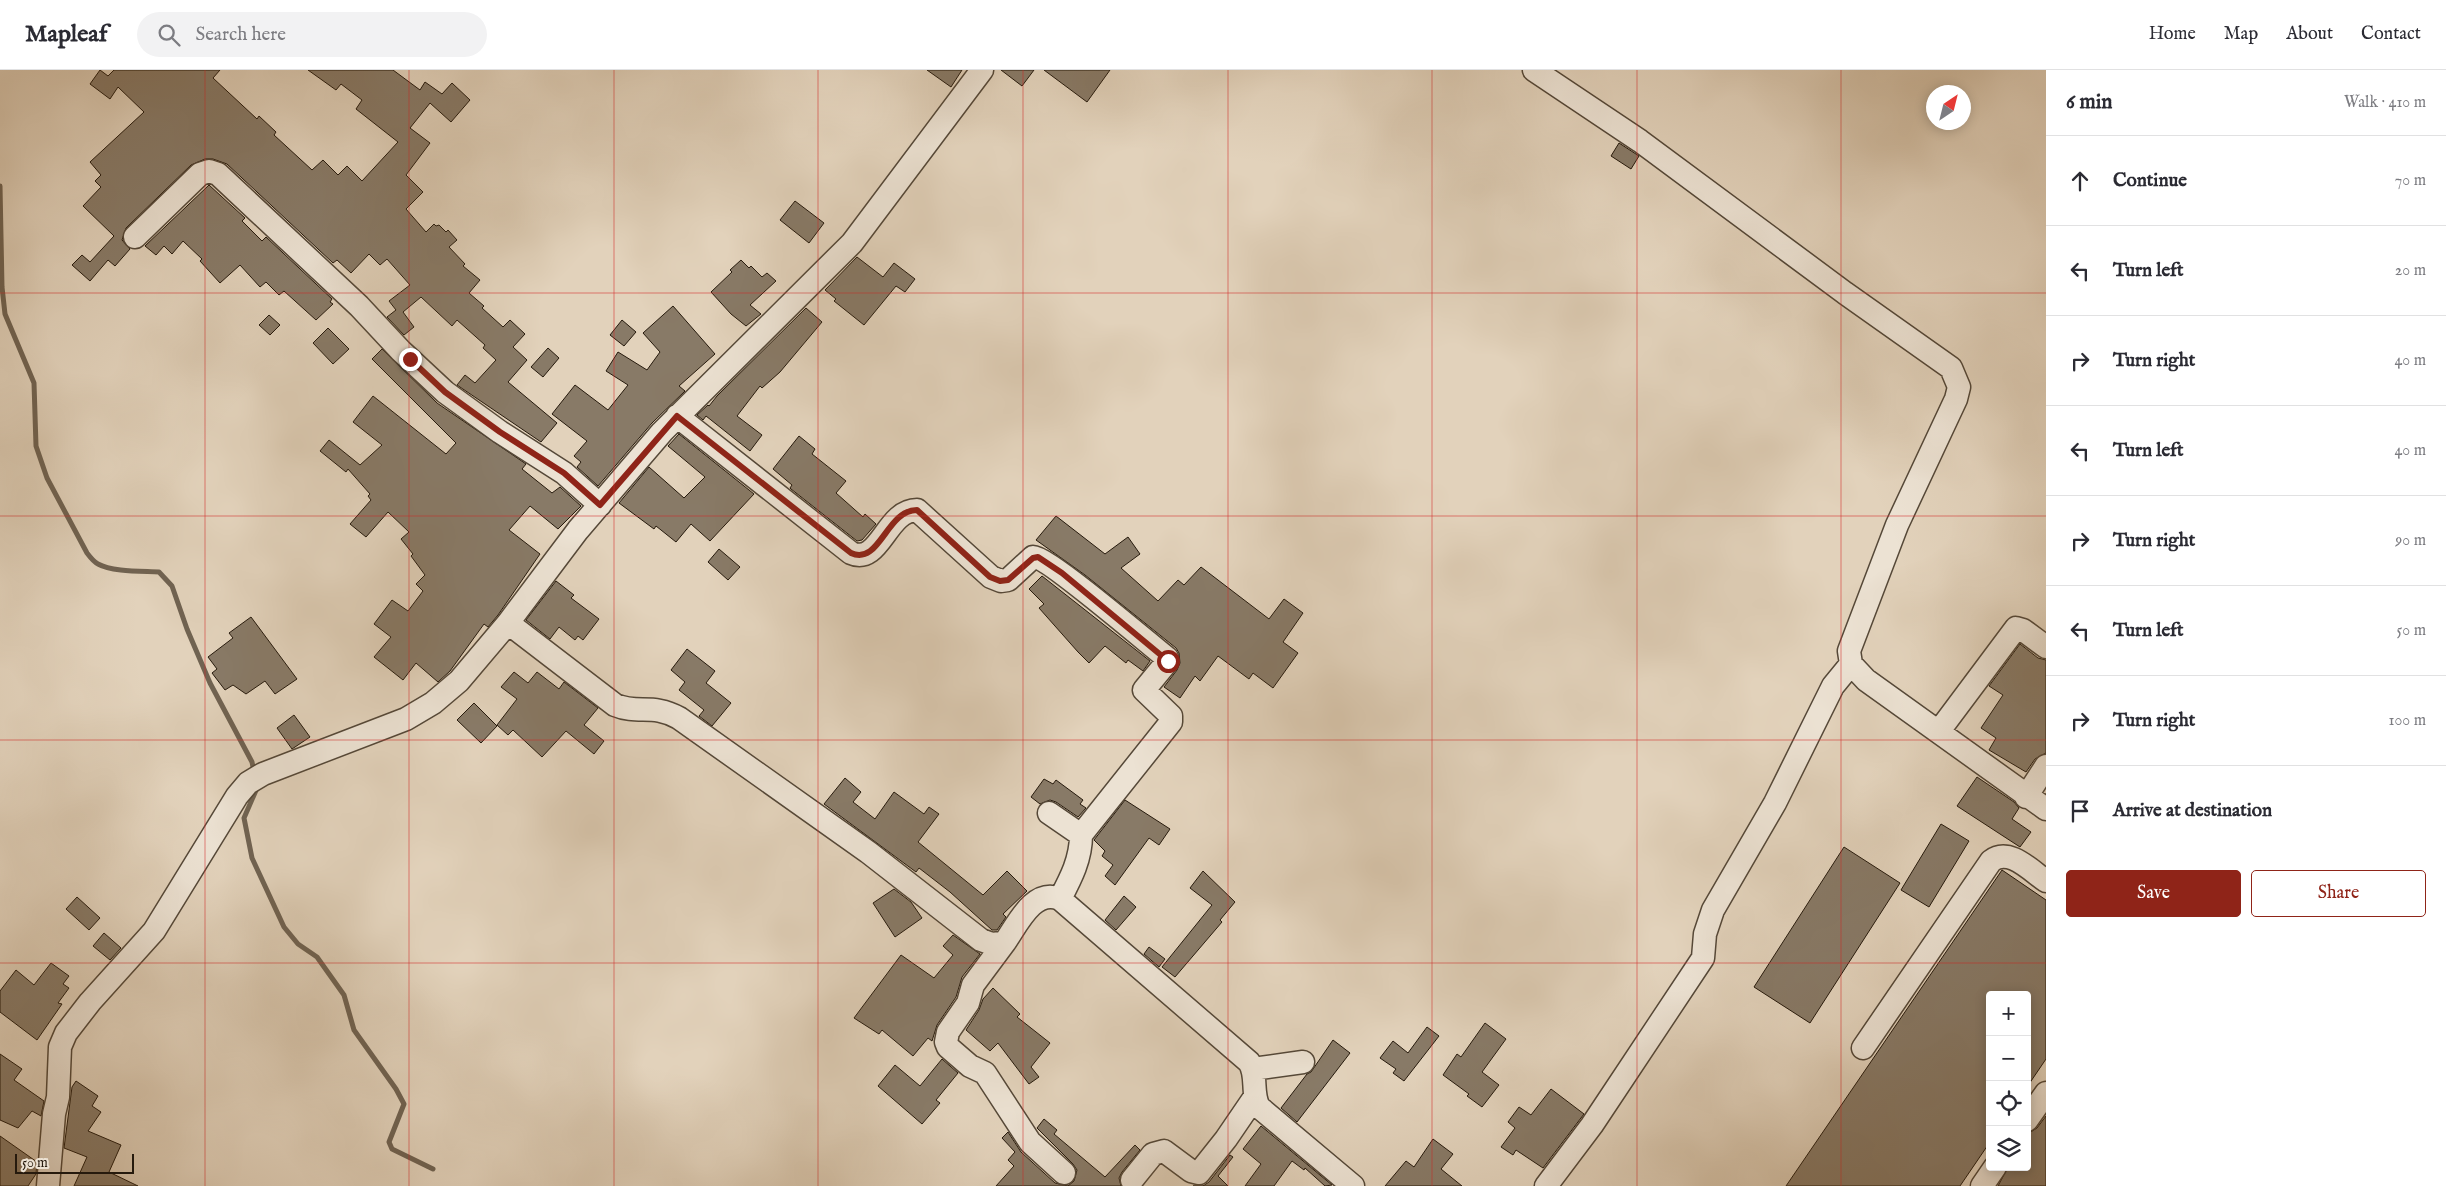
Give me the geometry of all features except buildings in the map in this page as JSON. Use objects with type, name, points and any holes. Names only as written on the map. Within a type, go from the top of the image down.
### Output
[{"type":"street","points":[[48,1186],[54,1114],[58,1097],[60,1047],[66,1033],[90,1002],[154,931],[237,796],[248,783],[262,774],[406,719],[433,703],[459,681],[508,623],[578,530],[677,416],[852,243],[982,70]]},
{"type":"street","points":[[1534,70],[1640,141],[1837,287],[1952,368],[1959,387],[1956,399],[1897,525],[1849,651],[1851,664],[1862,676],[2046,810]]},
{"type":"street","points":[[134,237],[200,174],[209,171],[218,174],[359,306],[401,351],[445,392],[500,432],[564,473],[600,505]]},
{"type":"street","points":[[677,416],[857,556],[867,554],[902,513],[917,510],[990,577],[997,580],[1008,580],[1033,558],[1042,560],[1062,573],[1167,658],[1167,662],[1144,690],[1171,716],[1171,722],[1117,788],[1082,835],[1081,850],[1075,870],[1060,899]]},
{"type":"street","points":[[508,623],[615,705],[627,710],[654,708],[666,711],[679,718],[868,852],[981,940],[992,944],[1004,942]]},
{"type":"street","points":[[1939,731],[2016,628],[2023,630],[2046,647]]},
{"type":"street","points":[[1546,1186],[1592,1125],[1702,958],[1713,910],[1775,803],[1834,686],[1851,664]]},
{"type":"street","points":[[2026,796],[2046,766]]},
{"type":"street","points":[[1049,813],[1082,835]]},
{"type":"street","points":[[1862,1048],[1991,861],[1998,855],[2007,855],[2046,881]]},
{"type":"street","points":[[1064,1173],[1027,1138],[985,1073],[970,1066],[948,1047],[946,1042],[948,1032],[968,1003],[973,985],[1004,942],[1034,902],[1043,896],[1052,895],[1060,899],[1249,1062],[1253,1069],[1254,1098],[1259,1107],[1353,1186]]},
{"type":"street","points":[[1253,1069],[1303,1062]]},
{"type":"street","points":[[2031,1114],[2046,1093]]},
{"type":"street","points":[[1132,1180],[1153,1154],[1164,1151],[1168,1152],[1191,1171],[1199,1173],[1226,1139],[1254,1098]]},
{"type":"street","points":[[1982,1186],[1992,1171]]},
{"type":"waterway","points":[[0,186],[2,287],[5,314],[34,383],[36,446],[47,478],[87,553],[95,562],[104,567],[119,570],[159,572],[172,586],[187,629],[210,683],[252,762],[254,772]]},
{"type":"waterway","points":[[257,788],[244,818],[252,858],[284,927],[298,944],[317,957],[344,995],[354,1030],[396,1089],[404,1104],[389,1142],[392,1149],[433,1169]]},
{"type":"route","points":[[410,359],[445,392],[500,432],[564,473],[600,505],[677,416],[797,512],[857,556],[867,554],[902,513],[908,510],[917,510],[990,577],[997,580],[1008,580],[1025,563],[1038,557],[1062,573],[1167,658],[1168,661]]}]
